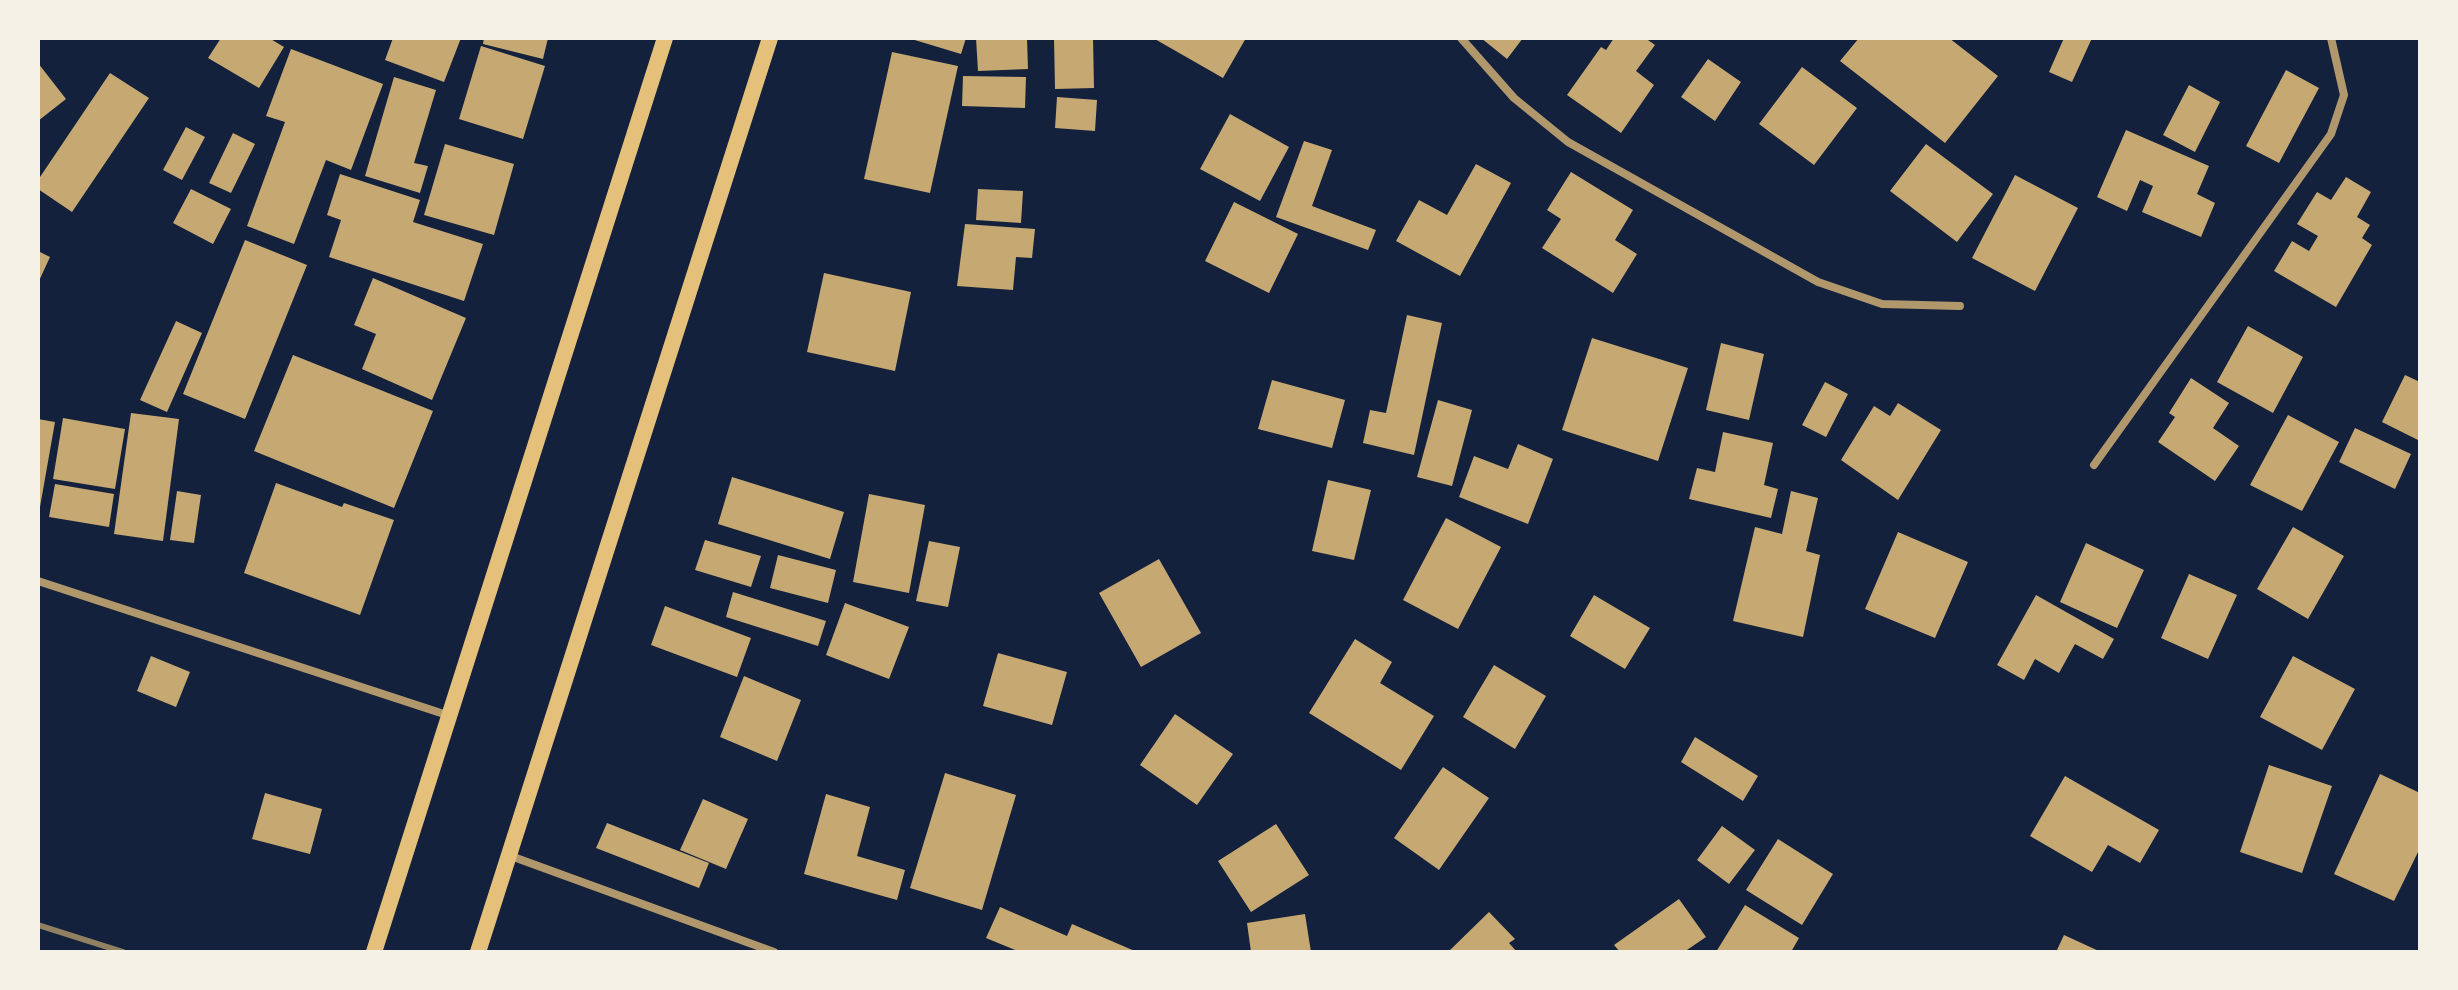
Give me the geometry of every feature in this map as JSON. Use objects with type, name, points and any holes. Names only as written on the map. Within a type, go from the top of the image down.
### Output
[{"type":"main road","points":[[374,952],[665,38]]},
{"type":"main road","points":[[478,952],[770,38]]},
{"type":"street","points":[[1461,38],[1514,98],[1568,142],[1818,282],[1882,304],[1960,306]]},
{"type":"street","points":[[2094,465],[2331,134],[2344,95],[2331,38]]},
{"type":"street","points":[[38,581],[447,715]]},
{"type":"street","points":[[508,855],[774,952]]},
{"type":"building","points":[[221,38],[269,38],[284,47],[259,88],[208,58]]},
{"type":"building","points":[[393,38],[461,38],[444,82],[385,60]]},
{"type":"building","points":[[484,38],[548,38],[543,59],[483,44]]},
{"type":"building","points":[[908,38],[966,38],[961,54]]},
{"type":"building","points":[[976,38],[1027,38],[1028,69],[978,71]]},
{"type":"building","points":[[1054,38],[1093,38],[1094,88],[1055,89]]},
{"type":"building","points":[[1153,38],[1246,38],[1223,78]]},
{"type":"building","points":[[1481,38],[1523,38],[1507,59]]},
{"type":"building","points":[[1614,38],[1645,38],[1655,45],[1636,71],[1654,85],[1621,133],[1567,95],[1601,47],[1606,50]]},
{"type":"building","points":[[1859,38],[1949,38],[1998,76],[1945,143],[1840,61]]},
{"type":"building","points":[[2064,38],[2092,38],[2072,82],[2049,72]]},
{"type":"building","points":[[481,46],[545,66],[523,139],[459,119]]},
{"type":"building","points":[[291,49],[383,84],[351,170],[326,160],[294,244],[247,226],[285,122],[266,116]]},
{"type":"building","points":[[892,52],[958,66],[930,193],[864,179]]},
{"type":"building","points":[[1708,59],[1741,82],[1715,121],[1681,97]]},
{"type":"building","points":[[38,63],[66,99],[38,121]]},
{"type":"building","points":[[1802,67],[1857,108],[1814,165],[1759,124]]},
{"type":"building","points":[[2286,70],[2319,88],[2279,163],[2246,146]]},
{"type":"building","points":[[110,73],[149,98],[72,212],[38,189],[38,180]]},
{"type":"building","points":[[963,76],[1026,77],[1025,108],[962,106]]},
{"type":"building","points":[[394,77],[436,90],[414,163],[428,166],[420,193],[365,176]]},
{"type":"building","points":[[2189,85],[2220,102],[2195,152],[2163,135]]},
{"type":"building","points":[[1057,97],[1097,100],[1095,131],[1055,128]]},
{"type":"building","points":[[1230,114],[1289,147],[1260,201],[1200,169]]},
{"type":"building","points":[[186,127],[205,137],[182,180],[163,170]]},
{"type":"building","points":[[2126,130],[2209,166],[2197,194],[2215,203],[2201,237],[2142,212],[2153,186],[2140,180],[2127,211],[2097,197]]},
{"type":"building","points":[[233,133],[255,144],[231,193],[209,183]]},
{"type":"building","points":[[1304,141],[1332,150],[1312,206],[1376,230],[1368,250],[1276,217]]},
{"type":"building","points":[[445,144],[514,164],[494,235],[424,215]]},
{"type":"building","points":[[1926,144],[1993,194],[1957,242],[1890,191]]},
{"type":"building","points":[[1476,164],[1511,183],[1460,276],[1396,241],[1419,200],[1447,215]]},
{"type":"building","points":[[1571,172],[1633,210],[1615,240],[1637,254],[1613,293],[1542,248],[1561,219],[1547,210]]},
{"type":"building","points":[[340,174],[420,200],[413,222],[483,244],[464,301],[329,257],[341,220],[327,215]]},
{"type":"building","points":[[2015,175],[2078,208],[2035,291],[1972,258]]},
{"type":"building","points":[[2346,177],[2371,192],[2357,217],[2370,225],[2362,238],[2372,245],[2336,307],[2274,271],[2292,241],[2309,251],[2318,236],[2297,224],[2317,192],[2331,200]]},
{"type":"building","points":[[191,189],[231,209],[213,244],[173,223]]},
{"type":"building","points":[[978,189],[1023,191],[1021,223],[976,220]]},
{"type":"building","points":[[1234,202],[1298,234],[1269,293],[1205,261]]},
{"type":"building","points":[[965,224],[1035,229],[1032,258],[1016,257],[1013,290],[957,286]]},
{"type":"building","points":[[245,240],[307,265],[245,419],[183,394]]},
{"type":"building","points":[[38,251],[50,257],[38,283]]},
{"type":"building","points":[[824,273],[911,292],[895,371],[807,352]]},
{"type":"building","points":[[373,278],[466,318],[432,400],[362,369],[376,334],[354,325]]},
{"type":"building","points":[[1407,315],[1442,323],[1414,455],[1363,443],[1370,410],[1386,413]]},
{"type":"building","points":[[176,321],[202,333],[167,412],[140,400]]},
{"type":"building","points":[[2248,326],[2303,357],[2273,413],[2217,382]]},
{"type":"building","points":[[1592,338],[1688,368],[1658,461],[1562,430]]},
{"type":"building","points":[[1721,343],[1764,354],[1749,420],[1706,410]]},
{"type":"building","points":[[293,355],[433,411],[394,508],[254,451]]},
{"type":"building","points":[[2405,375],[2420,382],[2420,441],[2382,422]]},
{"type":"building","points":[[2191,378],[2229,403],[2213,428],[2239,446],[2215,481],[2158,442],[2175,417],[2169,413]]},
{"type":"building","points":[[1272,380],[1345,400],[1332,448],[1258,429]]},
{"type":"building","points":[[1825,382],[1848,394],[1826,437],[1802,425]]},
{"type":"building","points":[[1438,400],[1472,410],[1452,486],[1417,477]]},
{"type":"building","points":[[1898,403],[1941,430],[1898,500],[1841,460],[1874,406],[1890,416]]},
{"type":"building","points":[[131,413],[179,419],[163,541],[114,534]]},
{"type":"building","points":[[2288,415],[2339,442],[2302,511],[2250,485]]},
{"type":"building","points":[[63,418],[125,429],[115,489],[53,479]]},
{"type":"building","points":[[38,419],[55,422],[40,507],[38,507]]},
{"type":"building","points":[[2355,428],[2411,454],[2395,489],[2339,462]]},
{"type":"building","points":[[1723,432],[1773,443],[1764,485],[1778,489],[1771,518],[1689,499],[1697,468],[1715,472]]},
{"type":"building","points":[[1518,444],[1553,459],[1528,524],[1459,497],[1474,456],[1508,469]]},
{"type":"building","points":[[732,477],[844,512],[830,559],[718,524]]},
{"type":"building","points":[[1328,480],[1371,490],[1354,560],[1312,551]]},
{"type":"building","points":[[276,483],[342,507],[344,503],[394,520],[360,615],[244,573]]},
{"type":"building","points":[[55,484],[114,494],[109,527],[49,517]]},
{"type":"building","points":[[177,491],[201,495],[194,543],[170,540]]},
{"type":"building","points":[[1791,491],[1818,498],[1806,551],[1820,555],[1803,637],[1733,621],[1755,527],[1782,534]]},
{"type":"building","points":[[869,494],[925,505],[909,593],[853,582]]},
{"type":"building","points":[[1446,518],[1501,547],[1458,629],[1403,600]]},
{"type":"building","points":[[2293,527],[2344,556],[2308,619],[2257,589]]},
{"type":"building","points":[[1898,532],[1968,562],[1935,638],[1865,609]]},
{"type":"building","points":[[705,540],[761,556],[751,587],[695,570]]},
{"type":"building","points":[[929,541],[960,547],[948,607],[916,601]]},
{"type":"building","points":[[2086,543],[2144,570],[2117,628],[2060,602]]},
{"type":"building","points":[[778,555],[836,570],[828,603],[770,588]]},
{"type":"building","points":[[1159,559],[1201,633],[1141,667],[1099,593]]},
{"type":"building","points":[[2189,574],[2237,595],[2208,659],[2161,638]]},
{"type":"building","points":[[733,592],[826,621],[818,646],[726,617]]},
{"type":"building","points":[[1594,595],[1650,628],[1625,669],[1570,636]]},
{"type":"building","points":[[2036,595],[2114,639],[2103,659],[2075,644],[2059,673],[2035,659],[2024,680],[1997,665]]},
{"type":"building","points":[[845,603],[909,627],[889,679],[826,655]]},
{"type":"building","points":[[665,606],[751,638],[737,677],[651,645]]},
{"type":"building","points":[[1355,639],[1392,662],[1380,683],[1434,716],[1401,770],[1309,713]]},
{"type":"building","points":[[998,653],[1067,672],[1052,725],[983,706]]},
{"type":"building","points":[[151,656],[190,672],[176,707],[137,691]]},
{"type":"building","points":[[2293,656],[2355,689],[2322,750],[2260,717]]},
{"type":"building","points":[[1494,665],[1546,696],[1515,749],[1463,717]]},
{"type":"building","points":[[744,676],[801,700],[777,761],[720,737]]},
{"type":"building","points":[[1175,714],[1233,754],[1197,805],[1140,765]]},
{"type":"building","points":[[1695,737],[1758,776],[1743,801],[1681,762]]},
{"type":"building","points":[[2269,765],[2332,786],[2302,873],[2240,852]]},
{"type":"building","points":[[1443,767],[1489,798],[1439,870],[1394,838]]},
{"type":"building","points":[[945,773],[1016,795],[982,910],[910,888]]},
{"type":"building","points":[[2380,774],[2420,793],[2420,848],[2394,901],[2334,874]]},
{"type":"building","points":[[2065,776],[2159,830],[2140,863],[2108,845],[2092,872],[2030,836]]},
{"type":"building","points":[[265,793],[322,809],[310,854],[252,839]]},
{"type":"building","points":[[826,794],[870,807],[857,856],[905,870],[897,900],[804,874]]},
{"type":"building","points":[[703,799],[748,819],[726,869],[680,850]]},
{"type":"building","points":[[607,823],[709,863],[699,888],[596,848]]},
{"type":"building","points":[[1276,824],[1309,875],[1251,912],[1218,861]]},
{"type":"building","points":[[1722,826],[1755,850],[1729,884],[1697,860]]},
{"type":"building","points":[[1778,839],[1833,874],[1802,925],[1746,890]]},
{"type":"building","points":[[1679,899],[1706,937],[1684,952],[1620,952],[1614,945]]},
{"type":"building","points":[[1745,905],[1799,938],[1791,952],[1716,952]]},
{"type":"building","points":[[1000,907],[1067,936],[1072,924],[1137,952],[1020,952],[986,938]]},
{"type":"building","points":[[1489,912],[1515,939],[1509,943],[1517,952],[1448,952]]},
{"type":"building","points":[[1305,914],[1311,952],[1251,952],[1247,923]]},
{"type":"building","points":[[2064,935],[2101,952],[2056,952]]},
{"type":"railway","points":[[38,925],[123,952]]}]
